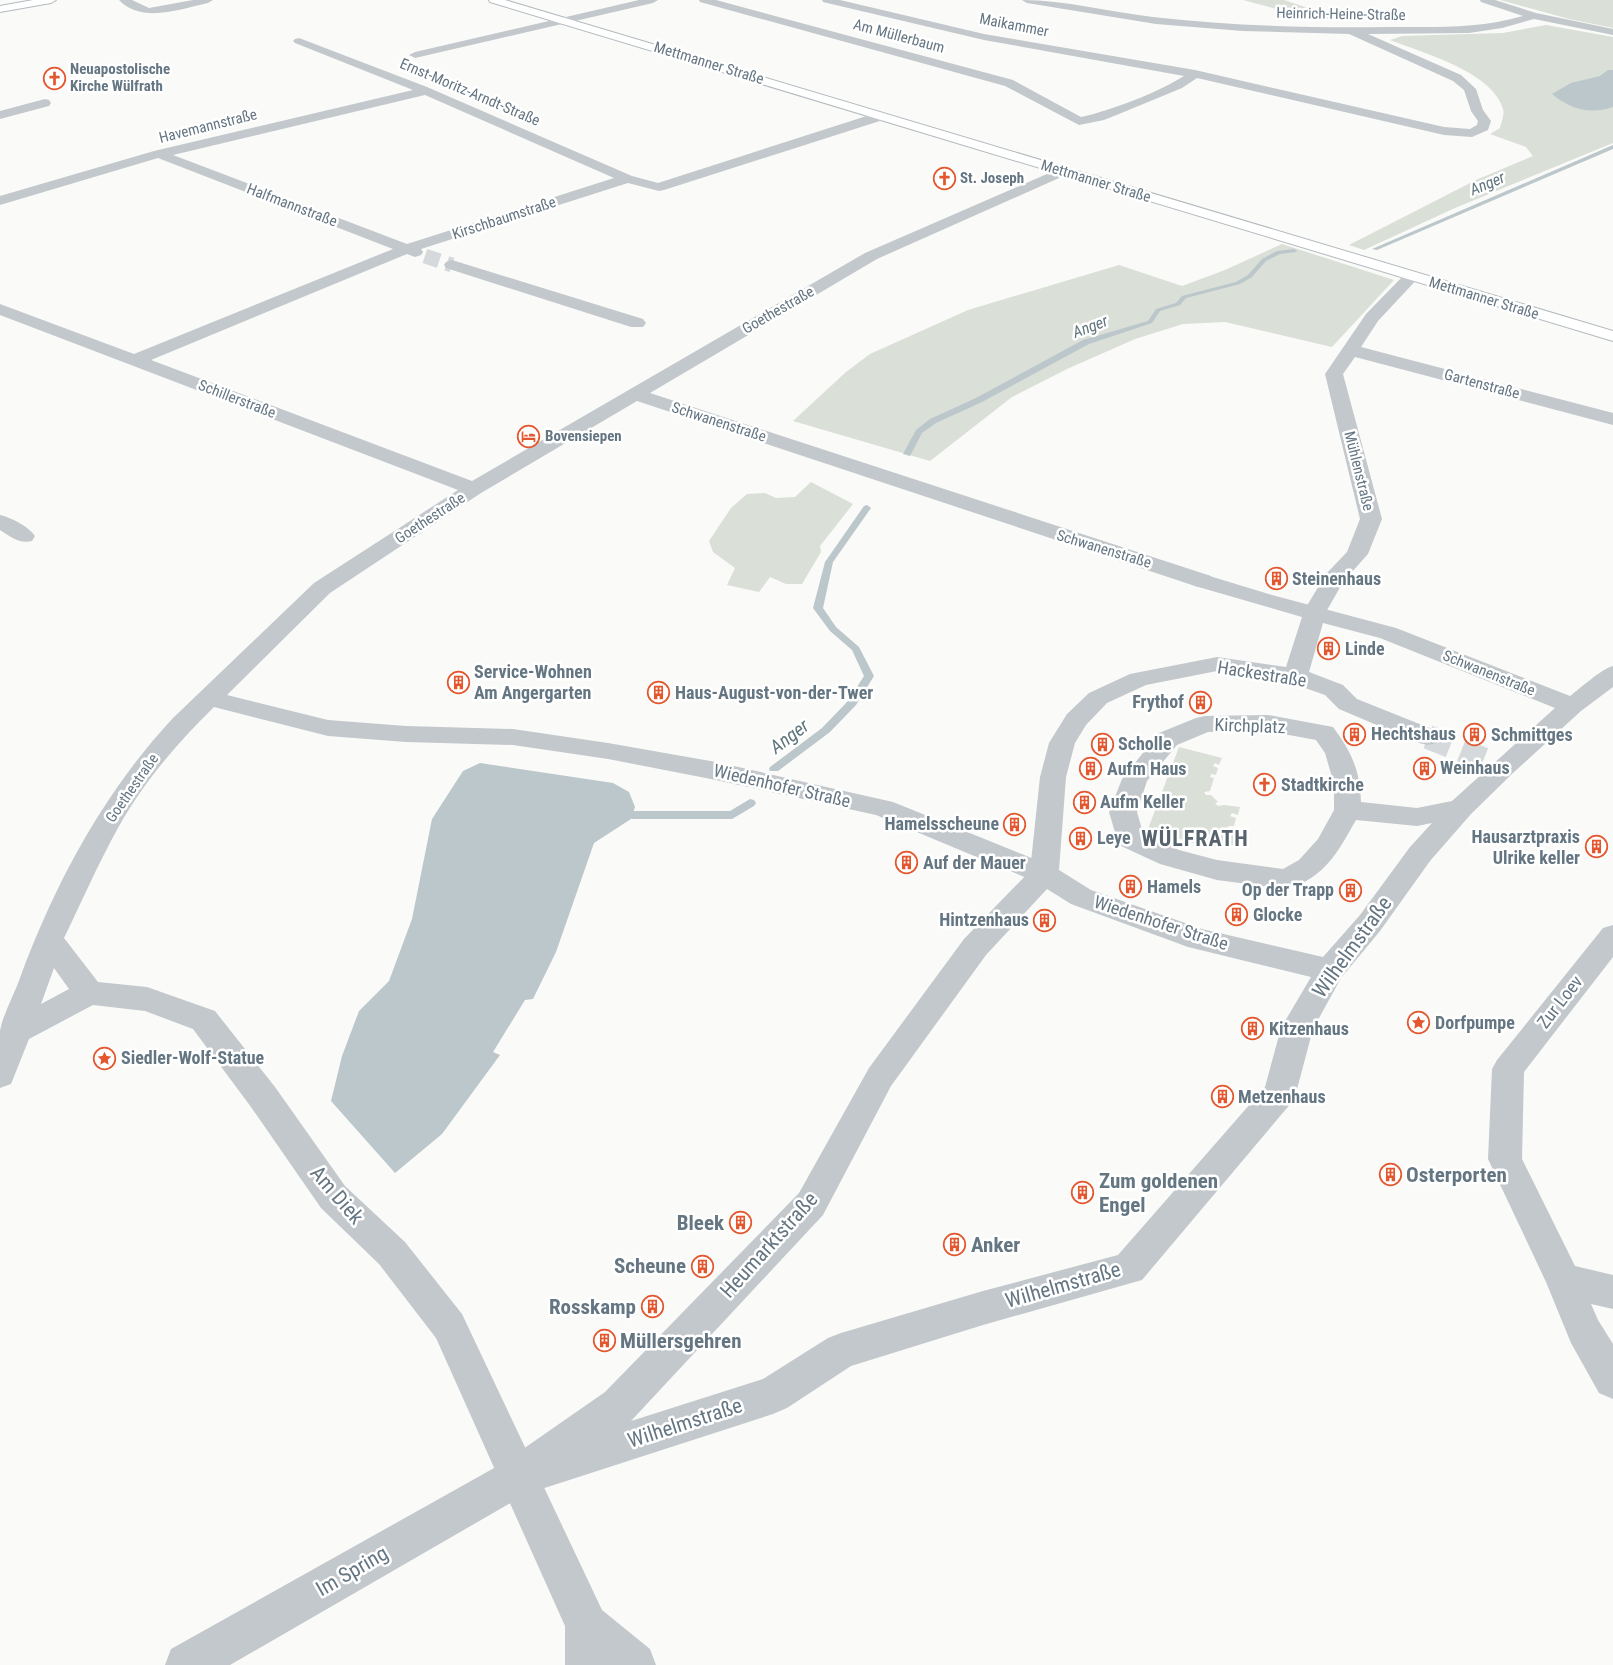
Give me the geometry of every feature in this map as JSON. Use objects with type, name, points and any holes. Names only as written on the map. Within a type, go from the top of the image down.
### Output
[{"type":"main road","points":[[0,9],[51,0]]},
{"type":"main road","name":"Mettmanner Straße","points":[[494,0],[1613,336]]},
{"type":"street","points":[[124,0],[147,10],[155,11],[208,0]]},
{"type":"street","points":[[416,55],[653,0]]},
{"type":"street","name":"Am Müllerbaum","points":[[704,0],[1008,83],[1079,121],[1115,111],[1178,84],[1195,74]]},
{"type":"street","name":"Maikammer","points":[[827,0],[984,37],[1195,74],[1368,112],[1429,128],[1456,133],[1472,133],[1483,127],[1485,121],[1477,111],[1470,89],[1457,78],[1350,31]]},
{"type":"street","name":"Heinrich-Heine-Straße","points":[[1027,0],[1115,15],[1202,24],[1350,31],[1474,29],[1495,26],[1534,16]]},
{"type":"street","points":[[1485,0],[1534,16],[1613,32]]},
{"type":"street","name":"Ernst-Moritz-Arndt-Straße","points":[[299,41],[368,66],[627,179]]},
{"type":"street","name":"Havemannstraße","points":[[0,201],[160,154],[425,91]]},
{"type":"street","points":[[0,115],[45,103]]},
{"type":"street","points":[[627,179],[658,187],[881,116]]},
{"type":"street","name":"Halfmannstraße","points":[[160,154],[425,256]]},
{"type":"street","name":"Goethestraße","points":[[0,1075],[49,938],[104,828],[130,787],[161,747],[322,588],[474,489],[871,256],[1062,171]]},
{"type":"street","name":"Kirschbaumstraße","points":[[135,360],[406,249],[627,179]]},
{"type":"street","points":[[452,265],[637,323]]},
{"type":"street","name":"Mühlenstraße","points":[[1296,676],[1314,614],[1334,579],[1357,554],[1371,519],[1334,374],[1372,318],[1412,276]]},
{"type":"street","name":"Schillerstraße","points":[[0,309],[474,489]]},
{"type":"street","points":[[7,329],[29,320]]},
{"type":"street","name":"Gartenstraße","points":[[1350,350],[1613,419]]},
{"type":"street","name":"Schwanenstraße","points":[[634,394],[1203,581],[1314,614],[1388,633],[1572,706]]},
{"type":"street","points":[[0,521],[24,536]]},
{"type":"street","name":"Hackestraße","points":[[1044,874],[1053,777],[1062,743],[1076,720],[1098,698],[1139,679],[1216,664],[1296,676],[1334,690],[1348,704],[1428,738]]},
{"type":"street","name":"Wilhelmstraße","points":[[517,1478],[773,1394],[842,1352],[983,1308],[1129,1268],[1280,1092],[1297,1028],[1330,970],[1370,923],[1420,854],[1461,808],[1495,764],[1600,686],[1613,673]]},
{"type":"street","name":"Wiedenhofer Straße","points":[[210,698],[328,728],[406,734],[513,737],[608,751],[716,771],[883,808],[1044,874],[1081,897],[1198,938],[1330,970]]},
{"type":"street","name":"Kirchplatz","points":[[1268,723],[1324,733],[1338,752],[1347,784],[1348,810],[1328,845],[1309,867],[1286,879],[1218,870],[1170,857],[1131,840],[1123,812],[1135,779],[1168,739],[1205,724],[1268,723]]},
{"type":"street","points":[[1348,810],[1417,817],[1461,808]]},
{"type":"street","name":"Heumarktstraße","points":[[517,1478],[619,1406],[811,1204],[880,1077],[975,947],[1044,874]]},
{"type":"street","name":"Zur Loev","points":[[1563,1280],[1505,1158],[1508,1069],[1613,936]]},
{"type":"street","points":[[15,1032],[89,993],[49,938]]},
{"type":"street","name":"Am Diek","points":[[89,993],[147,999],[204,1020],[263,1097],[334,1197],[392,1253],[449,1326],[517,1478]]},
{"type":"street","points":[[1563,1280],[1613,1292]]},
{"type":"street","points":[[1563,1280],[1584,1332],[1613,1380]]},
{"type":"street","points":[[517,1478],[587,1645],[634,1665]]},
{"type":"street","name":"Im Spring","points":[[187,1665],[517,1478]]},
{"type":"shaded area","points":[[1243,0],[1284,0],[1335,17],[1318,20]]},
{"type":"shaded area","points":[[1500,0],[1613,0],[1613,28],[1569,19]]},
{"type":"shaded area","points":[[1546,25],[1613,37],[1613,143],[1455,208],[1364,250],[1349,245],[1476,180],[1533,156],[1526,147],[1490,134],[1500,128],[1503,109],[1497,96],[1486,84],[1472,74],[1438,58],[1390,40],[1402,36],[1503,33]]},
{"type":"shaded area","points":[[1608,70],[1613,70],[1613,107],[1596,110],[1581,109],[1573,107],[1552,94],[1571,83],[1600,76]]},
{"type":"shaded area","points":[[1282,244],[1394,280],[1332,347],[1225,322],[1183,324],[1135,339],[1067,369],[1012,397],[930,461],[793,421],[846,372],[870,354],[968,310],[1119,265],[1182,286],[1225,270]]},
{"type":"shaded area","points":[[811,482],[853,504],[820,546],[821,552],[802,584],[786,584],[770,577],[759,592],[727,585],[735,568],[713,552],[709,541],[731,508],[747,494],[765,493],[776,498],[795,497]]},
{"type":"shaded area","points":[[1179,747],[1222,758],[1219,765],[1215,763],[1213,766],[1218,768],[1216,775],[1211,774],[1210,777],[1214,778],[1210,791],[1204,792],[1206,795],[1211,795],[1218,802],[1215,803],[1218,806],[1240,807],[1238,815],[1232,813],[1230,816],[1236,818],[1234,826],[1228,826],[1230,830],[1247,844],[1206,847],[1148,829]]},
{"type":"shaded area","points":[[480,763],[613,783],[629,792],[635,807],[631,819],[594,843],[556,952],[533,999],[525,1000],[493,1052],[500,1055],[442,1134],[395,1173],[331,1101],[342,1056],[359,1011],[389,981],[412,919],[432,819],[463,771]]},
{"type":"waterway","name":"Anger","points":[[1375,249],[1613,147]]},
{"type":"waterway","name":"Anger","points":[[907,454],[919,432],[933,421],[979,400],[1086,342],[1150,322],[1158,310],[1178,304],[1184,297],[1238,283],[1250,276],[1264,260],[1279,252],[1294,251]]},
{"type":"waterway","name":"Anger","points":[[774,769],[826,730],[852,703],[869,676],[856,649],[833,629],[818,608],[829,562],[867,508]]},
{"type":"waterway","name":"Anger","points":[[632,815],[732,815],[750,803]]},
{"type":"tunnel","points":[[425,256],[452,265]]},
{"type":"tunnel","points":[[1428,737],[1485,760]]},
{"type":"place","name":"Neuapostolische Kirche Wülfrath","points":[[54,78]]},
{"type":"place","name":"St. Joseph","points":[[944,178]]},
{"type":"place","name":"Bovensiepen","points":[[529,436]]},
{"type":"place","name":"Steinenhaus","points":[[1276,579]]},
{"type":"place","name":"Linde","points":[[1329,649]]},
{"type":"place","name":"Service-Wohnen Am Angergarten","points":[[458,682]]},
{"type":"place","name":"Haus-August-von-der-Twer","points":[[659,693]]},
{"type":"place","name":"Frythof","points":[[1200,702]]},
{"type":"place","name":"Hechtshaus","points":[[1355,734]]},
{"type":"place","name":"Schmittges","points":[[1475,735]]},
{"type":"place","name":"Scholle","points":[[1102,744]]},
{"type":"place","name":"Weinhaus","points":[[1424,768]]},
{"type":"place","name":"Aufm Haus","points":[[1091,769]]},
{"type":"place","name":"Stadtkirche","points":[[1265,785]]},
{"type":"place","name":"Aufm Keller","points":[[1084,802]]},
{"type":"place","name":"Hamelsscheune","points":[[1015,824]]},
{"type":"place","name":"Leye","points":[[1081,838]]},
{"type":"place","name":"Hausarztpraxis Ulrike keller","points":[[1596,847]]},
{"type":"place","name":"Auf der Mauer","points":[[907,863]]},
{"type":"place","name":"Hamels","points":[[1131,887]]},
{"type":"place","name":"Op der Trapp","points":[[1350,890]]},
{"type":"place","name":"Glocke","points":[[1237,915]]},
{"type":"place","name":"Hintzenhaus","points":[[1045,920]]},
{"type":"place","name":"Dorfpumpe","points":[[1419,1023]]},
{"type":"place","name":"Kitzenhaus","points":[[1253,1029]]},
{"type":"place","name":"Siedler-Wolf-Statue","points":[[105,1058]]},
{"type":"place","name":"Metzenhaus","points":[[1222,1097]]},
{"type":"place","name":"Osterporten","points":[[1390,1175]]},
{"type":"place","name":"Zum goldenen Engel","points":[[1083,1193]]},
{"type":"place","name":"Bleek","points":[[740,1223]]},
{"type":"place","name":"Anker","points":[[955,1245]]},
{"type":"place","name":"Scheune","points":[[702,1266]]},
{"type":"place","name":"Rosskamp","points":[[652,1307]]},
{"type":"place","name":"Müllersgehren","points":[[604,1341]]},
{"type":"district","name":"WÜLFRATH","points":[[1195,838]]}]
